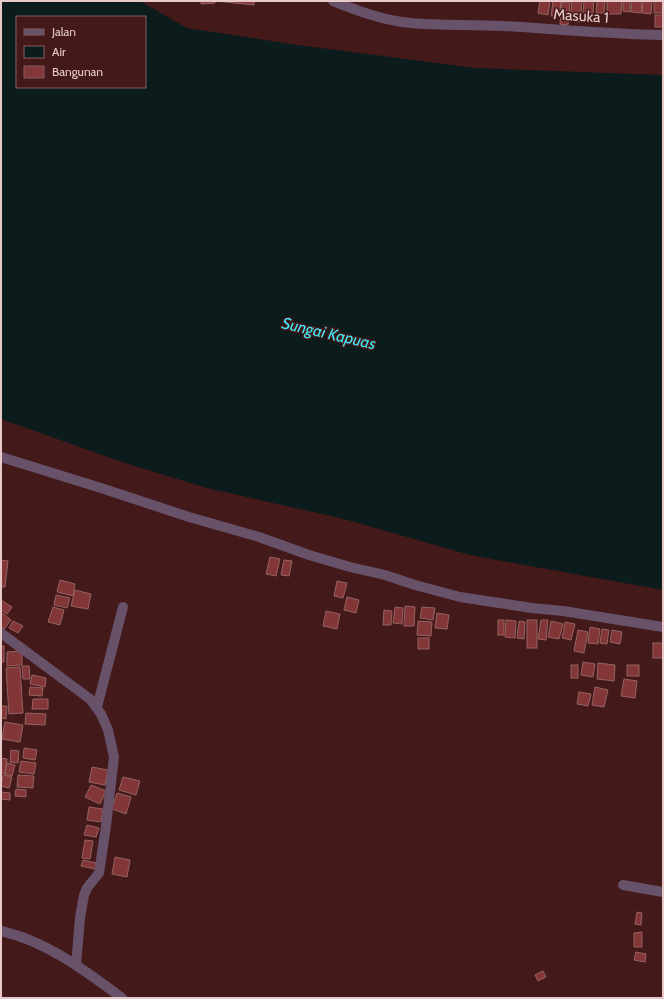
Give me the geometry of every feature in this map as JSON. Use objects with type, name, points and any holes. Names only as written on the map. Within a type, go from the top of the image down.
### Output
[{"type":"street","name":"Masuka 1","points":[[335,2],[397,21],[411,23],[492,25],[590,32],[663,35]]},
{"type":"street","points":[[1,457],[189,517],[259,537],[309,555],[460,597],[563,611],[663,627]]},
{"type":"street","points":[[97,707],[123,607]]},
{"type":"street","points":[[1,633],[78,690],[97,707],[108,730],[114,757],[106,826],[99,873],[84,894],[80,918],[76,965]]},
{"type":"street","points":[[623,885],[663,892]]},
{"type":"street","points":[[1,931],[14,934],[41,945],[76,965],[122,998]]},
{"type":"water","name":"Sungai Kapuas","points":[[1,1],[140,1],[187,28],[298,45],[475,68],[663,75],[663,590],[470,555],[344,519],[207,488],[122,462],[1,419]]},
{"type":"building","points":[[201,1],[215,1],[215,3],[201,4]]},
{"type":"building","points":[[216,1],[254,1],[254,5]]},
{"type":"building","points":[[540,1],[550,1],[548,15],[538,13]]},
{"type":"building","points":[[553,1],[561,1],[560,16],[551,16]]},
{"type":"building","points":[[572,1],[582,1],[580,22],[570,21]]},
{"type":"building","points":[[584,1],[594,1],[593,13],[583,13]]},
{"type":"building","points":[[597,1],[605,1],[604,13],[596,13]]},
{"type":"building","points":[[607,1],[622,1],[621,14],[607,14]]},
{"type":"building","points":[[623,1],[630,1],[630,12],[623,11]]},
{"type":"building","points":[[632,1],[642,1],[641,13],[631,12]]},
{"type":"building","points":[[643,1],[652,1],[651,14],[642,13]]},
{"type":"building","points":[[654,1],[663,1],[663,13],[654,13]]},
{"type":"building","points":[[562,2],[570,2],[568,25],[560,24]]},
{"type":"building","points":[[655,15],[663,15],[663,27],[655,27]]},
{"type":"building","points":[[270,557],[280,559],[276,576],[266,574]]},
{"type":"building","points":[[1,560],[8,561],[5,587],[1,587]]},
{"type":"building","points":[[284,560],[292,561],[289,576],[281,575]]},
{"type":"building","points":[[60,580],[75,584],[73,596],[57,592]]},
{"type":"building","points":[[337,581],[347,583],[343,598],[334,596]]},
{"type":"building","points":[[75,590],[91,594],[88,609],[71,606]]},
{"type":"building","points":[[56,595],[70,598],[67,608],[54,605]]},
{"type":"building","points":[[347,597],[359,600],[356,613],[344,610]]},
{"type":"building","points":[[1,600],[12,607],[7,614],[1,610]]},
{"type":"building","points":[[405,606],[415,607],[414,626],[404,626]]},
{"type":"building","points":[[53,607],[64,610],[60,625],[48,622]]},
{"type":"building","points":[[395,607],[403,608],[402,624],[393,623]]},
{"type":"building","points":[[422,607],[435,608],[433,620],[420,618]]},
{"type":"building","points":[[384,610],[392,611],[391,625],[383,625]]},
{"type":"building","points":[[326,611],[340,614],[337,629],[323,626]]},
{"type":"building","points":[[1,612],[11,620],[4,629],[1,626]]},
{"type":"building","points":[[437,613],[449,615],[447,629],[435,628]]},
{"type":"building","points":[[498,620],[504,620],[504,635],[498,635]]},
{"type":"building","points":[[506,620],[516,621],[515,638],[505,637]]},
{"type":"building","points":[[527,620],[537,620],[537,648],[527,648]]},
{"type":"building","points":[[541,620],[548,620],[546,640],[538,639]]},
{"type":"building","points":[[13,621],[23,626],[18,633],[9,628]]},
{"type":"building","points":[[418,621],[432,622],[431,636],[417,635]]},
{"type":"building","points":[[519,621],[525,622],[524,639],[517,638]]},
{"type":"building","points":[[551,621],[563,624],[559,639],[548,637]]},
{"type":"building","points":[[565,622],[575,624],[571,640],[562,638]]},
{"type":"building","points":[[590,627],[600,629],[598,644],[588,643]]},
{"type":"building","points":[[602,629],[609,630],[607,644],[600,643]]},
{"type":"building","points":[[578,630],[588,632],[584,653],[574,651]]},
{"type":"building","points":[[612,630],[622,632],[620,644],[610,642]]},
{"type":"building","points":[[418,638],[429,638],[429,649],[418,649]]},
{"type":"building","points":[[653,643],[663,643],[663,658],[653,658]]},
{"type":"building","points":[[1,646],[4,646],[4,662],[1,662]]},
{"type":"building","points":[[22,651],[22,665],[7,666],[7,652]]},
{"type":"building","points":[[583,662],[595,664],[593,677],[581,675]]},
{"type":"building","points":[[598,663],[615,665],[614,681],[597,679]]},
{"type":"building","points":[[571,665],[578,665],[578,678],[571,678]]},
{"type":"building","points":[[627,665],[639,665],[639,676],[627,676]]},
{"type":"building","points":[[22,666],[29,666],[30,679],[23,679]]},
{"type":"building","points":[[20,667],[23,713],[9,714],[6,668]]},
{"type":"building","points":[[32,675],[46,678],[45,687],[30,684]]},
{"type":"building","points":[[624,679],[637,681],[635,698],[621,696]]},
{"type":"building","points":[[30,687],[43,688],[42,696],[29,695]]},
{"type":"building","points":[[595,687],[608,690],[604,707],[592,705]]},
{"type":"building","points":[[579,692],[591,694],[588,706],[577,704]]},
{"type":"building","points":[[33,699],[48,699],[48,709],[32,709]]},
{"type":"building","points":[[1,706],[7,706],[6,719],[1,718]]},
{"type":"building","points":[[26,713],[46,714],[45,725],[25,724]]},
{"type":"building","points":[[5,722],[23,725],[20,742],[2,739]]},
{"type":"building","points":[[24,748],[37,750],[35,760],[23,758]]},
{"type":"building","points":[[11,750],[19,751],[18,763],[10,762]]},
{"type":"building","points":[[1,758],[7,759],[5,774],[1,773]]},
{"type":"building","points":[[21,761],[36,763],[34,774],[19,772]]},
{"type":"building","points":[[7,763],[15,765],[12,776],[5,774]]},
{"type":"building","points":[[92,767],[108,770],[105,785],[89,782]]},
{"type":"building","points":[[3,775],[12,777],[9,788],[1,786]]},
{"type":"building","points":[[18,775],[34,776],[33,788],[17,787]]},
{"type":"building","points":[[123,777],[140,781],[136,795],[119,790]]},
{"type":"building","points":[[91,785],[106,791],[100,804],[85,797]]},
{"type":"building","points":[[16,789],[26,790],[26,797],[15,796]]},
{"type":"building","points":[[1,792],[10,793],[10,800],[1,799]]},
{"type":"building","points":[[117,793],[131,797],[126,814],[112,809]]},
{"type":"building","points":[[89,807],[103,809],[101,822],[87,820]]},
{"type":"building","points":[[87,825],[99,828],[96,837],[84,835]]},
{"type":"building","points":[[85,840],[93,841],[90,859],[82,858]]},
{"type":"building","points":[[115,857],[130,860],[127,877],[112,874]]},
{"type":"building","points":[[83,860],[96,863],[95,869],[81,866]]},
{"type":"building","points":[[637,912],[642,913],[641,925],[635,924]]},
{"type":"building","points":[[642,932],[642,947],[634,947],[634,933]]},
{"type":"building","points":[[636,952],[646,954],[645,962],[634,960]]},
{"type":"building","points":[[543,971],[546,977],[538,981],[535,975]]}]
